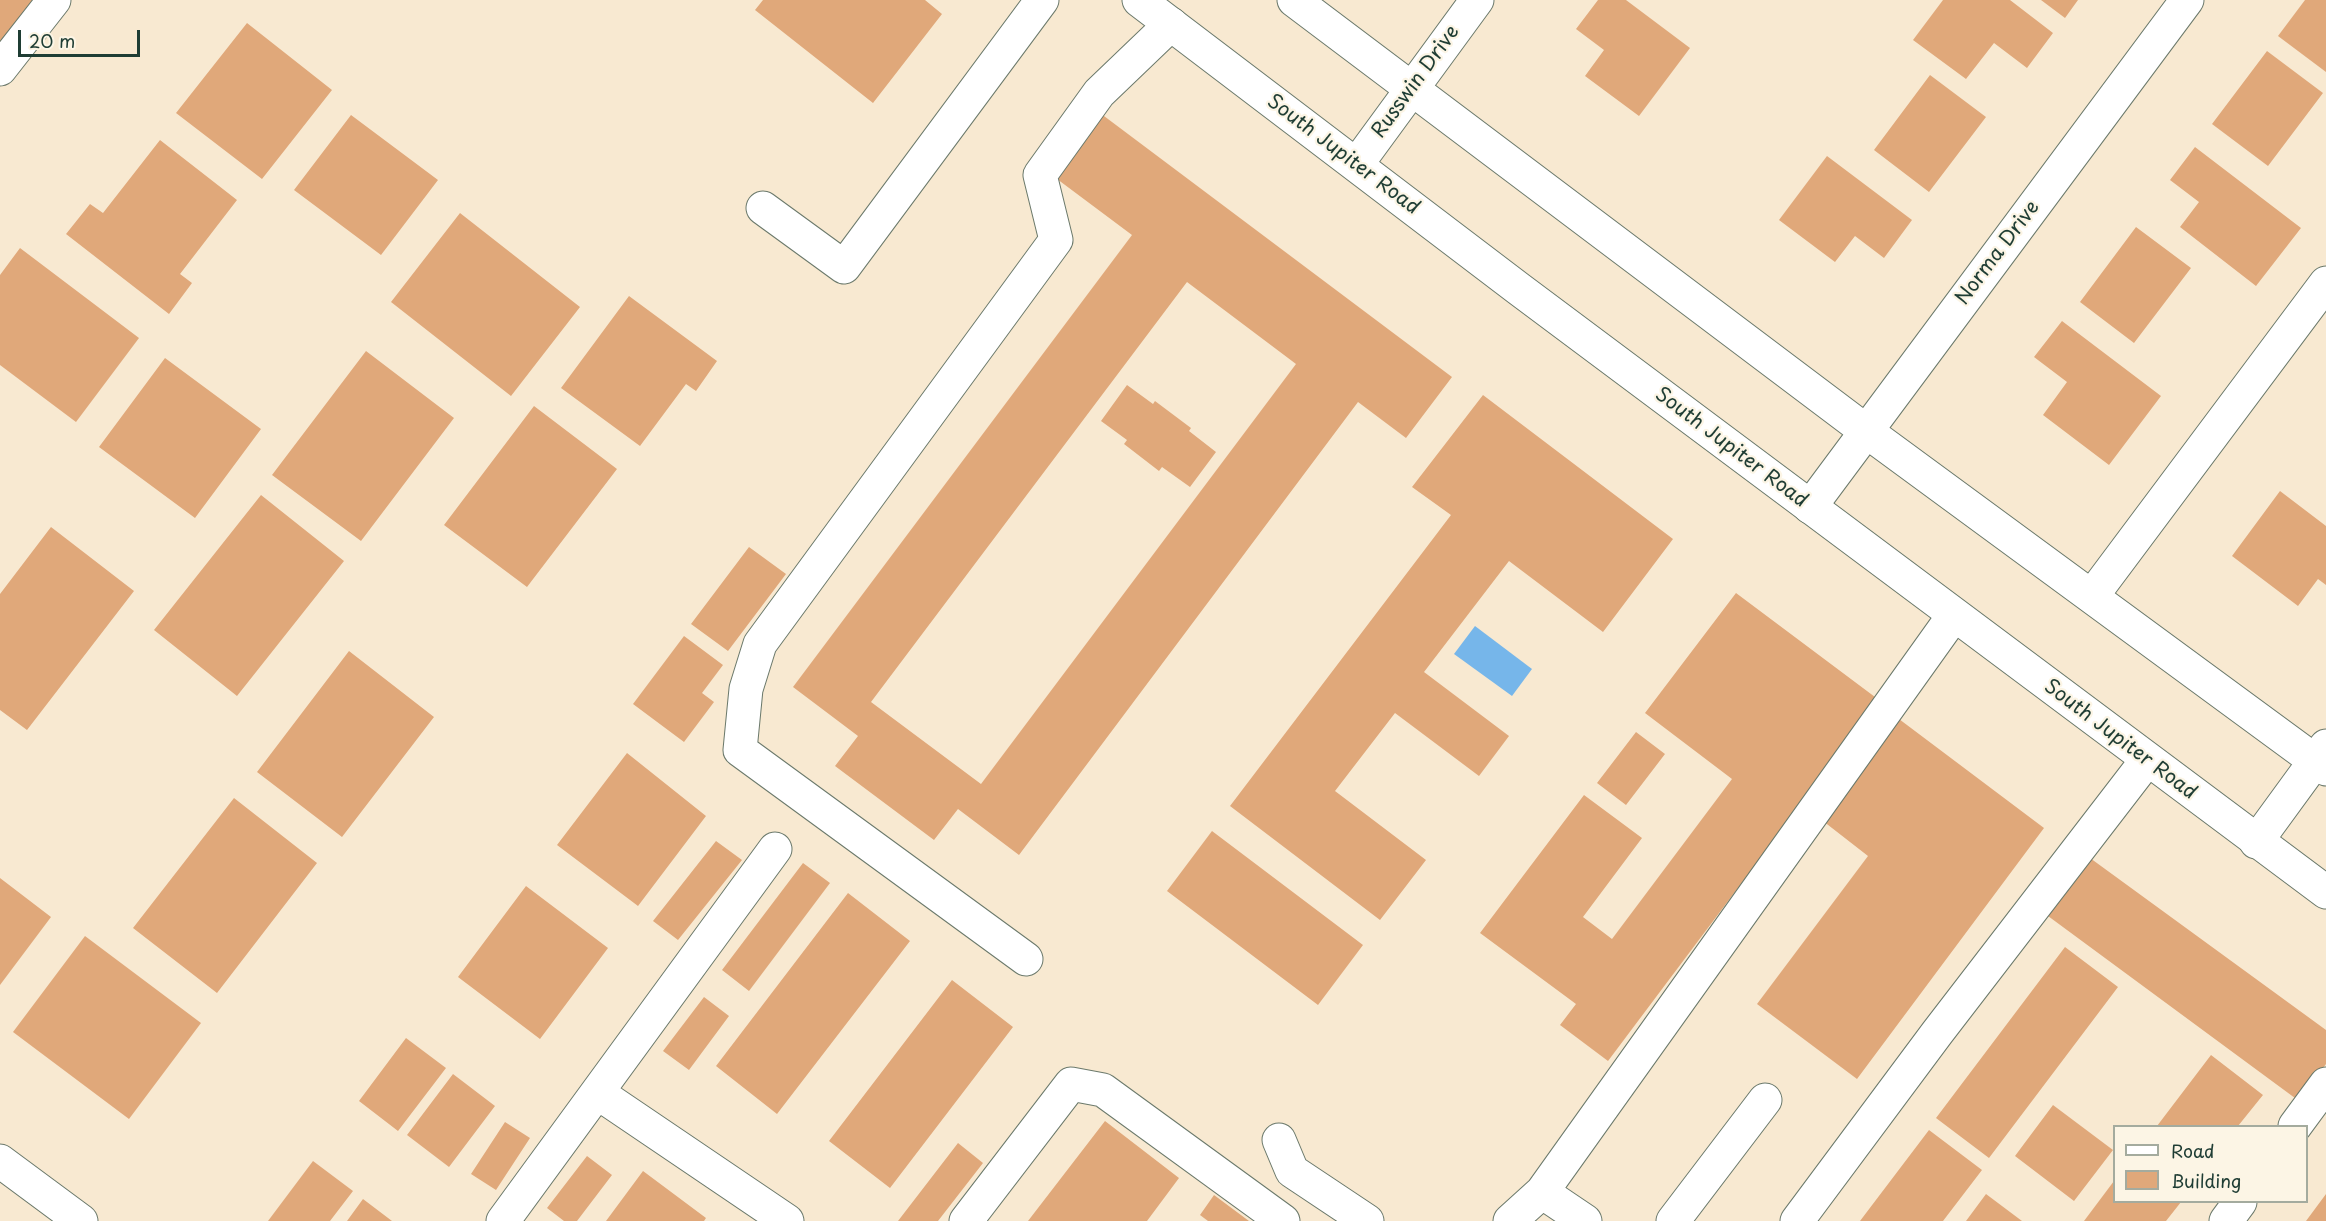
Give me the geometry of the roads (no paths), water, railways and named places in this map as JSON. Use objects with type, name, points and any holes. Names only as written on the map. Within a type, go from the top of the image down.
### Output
[{"type":"main road","points":[[0,69],[54,0]]},
{"type":"main road","points":[[763,208],[844,267],[1042,0]]},
{"type":"main road","name":"South Jupiter Road","points":[[1139,0],[1810,507],[2326,892]]},
{"type":"main road","points":[[1294,0],[1866,431],[2092,596],[2322,758],[2256,842]]},
{"type":"main road","name":"Russwin Drive","points":[[1357,164],[1477,0]]},
{"type":"main road","name":"Norma Drive","points":[[1810,507],[2187,0]]},
{"type":"main road","points":[[1026,958],[740,750],[746,689],[760,644],[1056,240],[1040,175],[1099,93],[1171,24]]},
{"type":"main road","points":[[2092,596],[2326,283]]},
{"type":"main road","points":[[1510,1221],[1542,1192],[1954,615]]},
{"type":"main road","points":[[1797,1221],[1936,1034],[2147,760]]},
{"type":"main road","points":[[503,1221],[775,849]]},
{"type":"main road","points":[[966,1221],[1071,1084],[1103,1090],[1284,1221]]},
{"type":"main road","points":[[2296,1125],[2326,1084]]},
{"type":"main road","points":[[598,1093],[787,1221]]},
{"type":"main road","points":[[1673,1221],[1765,1100]]},
{"type":"main road","points":[[1279,1140],[1292,1170],[1367,1221]]},
{"type":"main road","points":[[0,1161],[81,1221]]},
{"type":"main road","points":[[1542,1192],[1585,1221]]},
{"type":"main road","points":[[2226,1221],[2239,1203]]},
{"type":"water","points":[[1475,626],[1532,669],[1512,696],[1454,654]]}]
